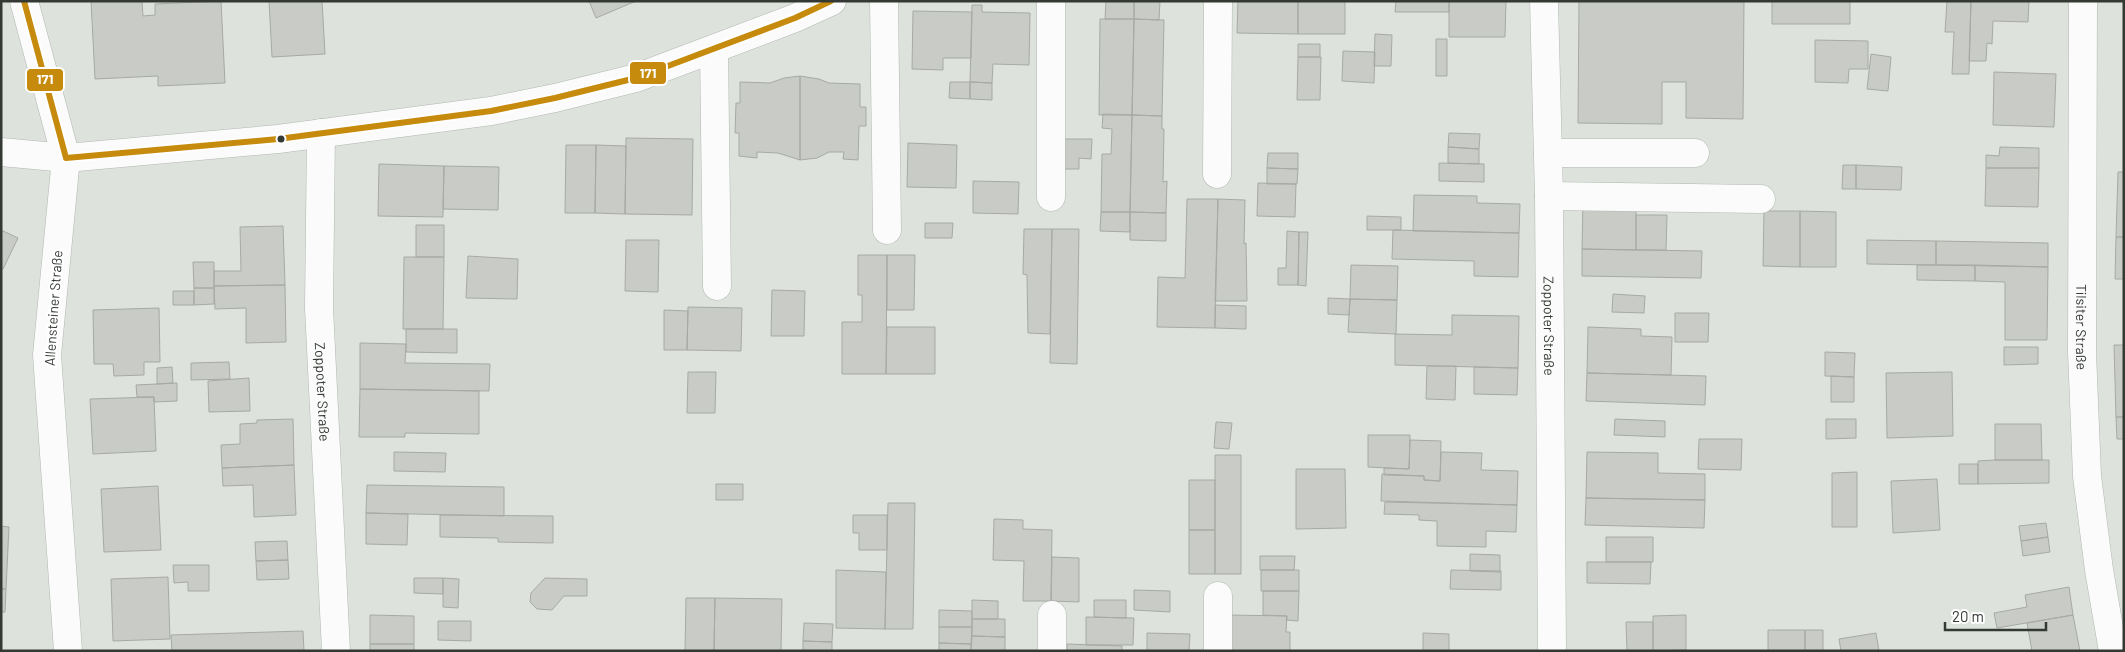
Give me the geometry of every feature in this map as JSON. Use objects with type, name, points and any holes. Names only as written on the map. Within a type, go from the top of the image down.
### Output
[{"type":"street","name":"Allensteiner Straße","points":[[24,1],[66,158],[47,355],[68,651]]},
{"type":"street","points":[[1,152],[66,158],[278,139],[491,112],[636,78],[795,18],[832,1]]},
{"type":"street","points":[[884,1],[887,230]]},
{"type":"street","points":[[1051,1],[1051,197]]},
{"type":"street","points":[[1217,174],[1218,1]]},
{"type":"street","name":"Zoppoter Straße","points":[[1544,1],[1549,196],[1552,651]]},
{"type":"street","name":"Tilsiter Straße","points":[[2083,1],[2082,352],[2087,476],[2099,570],[2113,651]]},
{"type":"street","points":[[714,49],[717,286]]},
{"type":"street","name":"Zoppoter Straße","points":[[321,133],[319,308],[336,651]]},
{"type":"street","points":[[1548,153],[1695,153]]},
{"type":"street","points":[[1549,196],[1761,199]]},
{"type":"street","points":[[1218,596],[1218,651]]},
{"type":"street","points":[[1052,615],[1052,651]]},
{"type":"building","points":[[91,1],[142,1],[143,16],[155,15],[155,4],[221,1],[225,83],[158,86],[158,76],[95,79]]},
{"type":"building","points":[[269,1],[322,1],[325,54],[272,57]]},
{"type":"building","points":[[589,1],[636,1],[596,18]]},
{"type":"building","points":[[1106,1],[1134,1],[1134,19],[1105,19]]},
{"type":"building","points":[[1134,1],[1160,1],[1159,20],[1134,19]]},
{"type":"building","points":[[1238,1],[1298,1],[1298,34],[1237,33]]},
{"type":"building","points":[[1298,1],[1345,1],[1345,34],[1298,34]]},
{"type":"building","points":[[1396,1],[1449,1],[1449,12],[1395,12]]},
{"type":"building","points":[[1449,1],[1506,1],[1505,37],[1449,37]]},
{"type":"building","points":[[1579,1],[1744,1],[1743,119],[1686,118],[1686,82],[1662,82],[1662,124],[1578,123]]},
{"type":"building","points":[[1772,1],[1850,1],[1850,24],[1772,24]]},
{"type":"building","points":[[1947,1],[1971,1],[1969,74],[1952,74],[1954,32],[1945,32]]},
{"type":"building","points":[[1971,1],[2029,1],[2028,22],[1993,21],[1992,44],[1987,43],[1986,61],[1969,61]]},
{"type":"building","points":[[972,5],[982,5],[982,12],[1030,13],[1029,65],[993,64],[992,83],[970,82]]},
{"type":"building","points":[[913,11],[972,12],[971,58],[943,58],[943,70],[912,69]]},
{"type":"building","points":[[1100,19],[1134,19],[1132,115],[1099,115]]},
{"type":"building","points":[[1134,19],[1164,20],[1162,116],[1132,115]]},
{"type":"building","points":[[1375,34],[1392,35],[1391,66],[1374,66]]},
{"type":"building","points":[[1436,39],[1447,39],[1447,76],[1436,76]]},
{"type":"building","points":[[1815,40],[1868,41],[1868,69],[1849,69],[1848,83],[1815,82]]},
{"type":"building","points":[[1298,44],[1320,44],[1320,57],[1298,57]]},
{"type":"building","points":[[1343,51],[1375,52],[1374,83],[1342,81]]},
{"type":"building","points":[[1871,54],[1891,57],[1888,91],[1867,89]]},
{"type":"building","points":[[1298,57],[1321,57],[1320,100],[1297,100]]},
{"type":"building","points":[[1994,72],[2056,74],[2054,127],[1993,125]]},
{"type":"building","points":[[800,76],[800,160],[778,153],[757,152],[757,158],[739,156],[739,133],[735,133],[736,103],[740,103],[740,82],[770,83],[784,78]]},
{"type":"building","points":[[800,76],[819,79],[829,83],[860,84],[860,107],[866,107],[866,126],[859,126],[858,160],[843,159],[844,152],[829,152],[817,158],[800,160]]},
{"type":"building","points":[[950,82],[970,82],[970,99],[949,98]]},
{"type":"building","points":[[970,82],[992,83],[992,100],[970,99]]},
{"type":"building","points":[[1103,114],[1132,115],[1130,212],[1101,212],[1102,154],[1111,154],[1112,129],[1102,128]]},
{"type":"building","points":[[1132,115],[1162,116],[1162,129],[1164,129],[1163,182],[1167,181],[1166,213],[1130,212]]},
{"type":"building","points":[[1449,133],[1480,134],[1479,149],[1448,147]]},
{"type":"building","points":[[626,138],[693,139],[692,215],[625,214]]},
{"type":"building","points":[[1061,139],[1092,139],[1091,159],[1079,158],[1079,169],[1060,169]]},
{"type":"building","points":[[908,143],[957,145],[956,188],[907,187]]},
{"type":"building","points":[[566,145],[596,145],[595,213],[565,213]]},
{"type":"building","points":[[596,145],[626,146],[625,214],[595,213]]},
{"type":"building","points":[[1448,147],[1479,149],[1479,164],[1448,163]]},
{"type":"building","points":[[2000,147],[2039,148],[2039,168],[1986,168],[1986,155],[1999,156]]},
{"type":"building","points":[[1268,153],[1298,153],[1298,169],[1267,168]]},
{"type":"building","points":[[1439,163],[1484,164],[1484,182],[1439,181]]},
{"type":"building","points":[[379,164],[444,166],[443,217],[378,216]]},
{"type":"building","points":[[1843,165],[1856,165],[1856,189],[1842,189]]},
{"type":"building","points":[[1856,165],[1902,167],[1901,190],[1856,189]]},
{"type":"building","points":[[444,166],[499,167],[498,210],[443,209]]},
{"type":"building","points":[[1267,168],[1298,169],[1297,184],[1267,184]]},
{"type":"building","points":[[1986,168],[2039,168],[2038,207],[1985,206]]},
{"type":"building","points":[[2118,172],[2124,172],[2124,237],[2116,237]]},
{"type":"building","points":[[973,181],[1019,182],[1018,214],[973,213]]},
{"type":"building","points":[[1258,183],[1296,184],[1295,217],[1257,216]]},
{"type":"building","points":[[1414,195],[1477,196],[1477,203],[1520,204],[1519,233],[1413,231]]},
{"type":"building","points":[[1187,199],[1218,199],[1215,328],[1157,327],[1158,277],[1185,278]]},
{"type":"building","points":[[1218,199],[1245,200],[1244,244],[1246,243],[1247,301],[1215,301]]},
{"type":"building","points":[[1583,202],[1636,203],[1636,250],[1582,249]]},
{"type":"building","points":[[1764,211],[1800,211],[1800,267],[1763,266]]},
{"type":"building","points":[[1800,211],[1836,212],[1836,267],[1800,267]]},
{"type":"building","points":[[1101,212],[1130,212],[1130,232],[1100,231]]},
{"type":"building","points":[[1130,212],[1166,213],[1166,241],[1130,240]]},
{"type":"building","points":[[1636,215],[1667,215],[1666,250],[1636,250]]},
{"type":"building","points":[[1367,216],[1401,217],[1401,230],[1367,230]]},
{"type":"building","points":[[925,223],[953,223],[952,238],[925,238]]},
{"type":"building","points":[[416,225],[444,225],[444,257],[416,257]]},
{"type":"building","points":[[283,226],[285,285],[214,286],[214,271],[241,271],[240,227]]},
{"type":"building","points":[[1024,229],[1052,229],[1050,334],[1028,333],[1027,275],[1023,274]]},
{"type":"building","points":[[1052,229],[1079,229],[1077,364],[1050,363]]},
{"type":"building","points":[[1,230],[18,238],[3,269],[1,268]]},
{"type":"building","points":[[1393,230],[1519,233],[1518,277],[1474,276],[1474,261],[1392,259]]},
{"type":"building","points":[[1287,231],[1299,232],[1298,285],[1278,285],[1278,268],[1286,268]]},
{"type":"building","points":[[1299,232],[1308,232],[1306,286],[1298,285]]},
{"type":"building","points":[[2116,237],[2124,237],[2124,279],[2115,279]]},
{"type":"building","points":[[626,240],[659,240],[658,292],[625,291]]},
{"type":"building","points":[[1867,240],[1936,241],[1936,265],[1867,264]]},
{"type":"building","points":[[1936,241],[2048,243],[2048,267],[1936,265]]},
{"type":"building","points":[[1582,249],[1702,251],[1701,278],[1582,276]]},
{"type":"building","points":[[858,255],[887,255],[886,374],[842,374],[842,322],[862,322],[862,295],[858,295]]},
{"type":"building","points":[[887,255],[915,255],[914,310],[887,310]]},
{"type":"building","points":[[468,256],[518,259],[517,299],[466,298]]},
{"type":"building","points":[[404,257],[444,257],[443,329],[403,329]]},
{"type":"building","points":[[193,262],[214,262],[214,288],[194,288]]},
{"type":"building","points":[[1351,265],[1398,266],[1397,300],[1350,299]]},
{"type":"building","points":[[1917,265],[1975,265],[1975,281],[1917,280]]},
{"type":"building","points":[[1975,265],[2048,267],[2047,340],[2005,340],[2005,282],[1975,281]]},
{"type":"building","points":[[285,285],[286,342],[246,343],[246,308],[215,309],[214,286]]},
{"type":"building","points":[[194,288],[214,288],[214,304],[194,305]]},
{"type":"building","points":[[772,290],[805,291],[804,336],[771,336]]},
{"type":"building","points":[[173,291],[194,291],[194,305],[173,305]]},
{"type":"building","points":[[1613,294],[1645,296],[1644,313],[1612,312]]},
{"type":"building","points":[[1328,298],[1350,299],[1349,315],[1328,314]]},
{"type":"building","points":[[1350,299],[1397,300],[1396,334],[1348,332]]},
{"type":"building","points":[[1215,305],[1246,306],[1246,329],[1215,328]]},
{"type":"building","points":[[688,307],[742,308],[741,351],[687,350]]},
{"type":"building","points":[[159,308],[160,362],[144,362],[144,375],[114,376],[113,364],[94,364],[93,310]]},
{"type":"building","points":[[664,310],[688,311],[687,350],[664,350]]},
{"type":"building","points":[[1675,313],[1709,313],[1708,342],[1675,342]]},
{"type":"building","points":[[1452,315],[1519,316],[1518,368],[1395,365],[1395,334],[1452,335]]},
{"type":"building","points":[[887,327],[935,327],[935,374],[886,374]]},
{"type":"building","points":[[1588,327],[1641,329],[1641,336],[1672,337],[1671,375],[1587,373]]},
{"type":"building","points":[[406,329],[457,329],[457,353],[406,352]]},
{"type":"building","points":[[360,343],[406,344],[405,363],[490,364],[489,391],[360,389]]},
{"type":"building","points":[[2114,345],[2124,345],[2124,417],[2116,417]]},
{"type":"building","points":[[2004,347],[2038,347],[2038,364],[2004,365]]},
{"type":"building","points":[[1825,352],[1855,353],[1854,377],[1825,376]]},
{"type":"building","points":[[229,362],[230,379],[191,380],[191,363]]},
{"type":"building","points":[[1427,366],[1456,366],[1455,400],[1426,399]]},
{"type":"building","points":[[172,367],[173,383],[157,384],[157,368]]},
{"type":"building","points":[[1474,367],[1518,368],[1517,395],[1474,394]]},
{"type":"building","points":[[688,372],[716,372],[715,413],[687,413]]},
{"type":"building","points":[[1952,372],[1953,436],[1887,438],[1886,373]]},
{"type":"building","points":[[1587,373],[1706,376],[1705,405],[1586,401]]},
{"type":"building","points":[[1831,376],[1854,377],[1854,402],[1831,402]]},
{"type":"building","points":[[249,378],[250,411],[209,412],[208,381]]},
{"type":"building","points":[[177,383],[177,401],[154,402],[154,397],[137,397],[136,385]]},
{"type":"building","points":[[360,389],[479,391],[479,434],[405,433],[405,437],[359,437]]},
{"type":"building","points":[[154,397],[156,451],[93,454],[90,399]]},
{"type":"building","points":[[2116,417],[2124,417],[2124,439],[2117,439]]},
{"type":"building","points":[[293,419],[294,465],[222,468],[221,445],[240,444],[240,424],[257,423],[257,420]]},
{"type":"building","points":[[1615,419],[1665,421],[1665,437],[1614,435]]},
{"type":"building","points":[[1826,419],[1856,419],[1856,438],[1826,439]]},
{"type":"building","points":[[1216,422],[1232,423],[1229,449],[1214,448]]},
{"type":"building","points":[[1995,424],[2041,424],[2042,460],[1995,460]]},
{"type":"building","points":[[1368,435],[1410,435],[1409,469],[1368,467]]},
{"type":"building","points":[[1699,439],[1742,439],[1741,470],[1698,469]]},
{"type":"building","points":[[1410,440],[1441,441],[1440,481],[1424,480],[1424,476],[1384,475],[1384,468],[1409,469]]},
{"type":"building","points":[[394,452],[446,453],[445,472],[394,471]]},
{"type":"building","points":[[1441,452],[1482,453],[1481,470],[1518,471],[1517,505],[1381,501],[1382,474],[1424,476],[1424,480],[1440,481]]},
{"type":"building","points":[[1587,452],[1658,453],[1658,473],[1705,474],[1705,500],[1586,498]]},
{"type":"building","points":[[1215,455],[1241,455],[1241,574],[1215,574]]},
{"type":"building","points":[[2049,460],[2049,483],[1978,484],[1978,461]]},
{"type":"building","points":[[1959,464],[1978,464],[1978,484],[1959,484]]},
{"type":"building","points":[[294,465],[296,515],[254,517],[253,485],[223,486],[222,468]]},
{"type":"building","points":[[1296,469],[1345,469],[1346,528],[1296,529]]},
{"type":"building","points":[[1857,472],[1857,527],[1832,527],[1832,473]]},
{"type":"building","points":[[1937,479],[1940,530],[1893,533],[1891,481]]},
{"type":"building","points":[[1189,480],[1215,480],[1215,530],[1189,530]]},
{"type":"building","points":[[716,484],[743,484],[743,500],[716,500]]},
{"type":"building","points":[[367,485],[504,487],[504,516],[366,513]]},
{"type":"building","points":[[158,486],[161,550],[104,552],[101,489]]},
{"type":"building","points":[[1586,498],[1705,500],[1704,528],[1585,525]]},
{"type":"building","points":[[1385,502],[1517,505],[1516,532],[1486,531],[1486,547],[1437,546],[1437,521],[1419,520],[1419,515],[1384,514]]},
{"type":"building","points":[[888,503],[915,503],[913,629],[885,629]]},
{"type":"building","points":[[366,513],[408,514],[407,545],[366,544]]},
{"type":"building","points":[[440,515],[553,516],[553,543],[498,542],[498,538],[440,537]]},
{"type":"building","points":[[853,515],[887,515],[887,550],[859,550],[859,533],[853,533]]},
{"type":"building","points":[[994,519],[1023,520],[1023,529],[1052,530],[1051,601],[1023,601],[1024,561],[993,560]]},
{"type":"building","points":[[2046,523],[2048,537],[2021,541],[2019,526]]},
{"type":"building","points":[[1,526],[9,527],[6,589],[1,589]]},
{"type":"building","points":[[1189,530],[1215,530],[1215,574],[1189,574]]},
{"type":"building","points":[[1606,537],[1653,537],[1653,562],[1606,562]]},
{"type":"building","points":[[2048,537],[2050,552],[2023,556],[2021,541]]},
{"type":"building","points":[[287,541],[288,560],[256,561],[255,542]]},
{"type":"building","points":[[1470,554],[1500,555],[1500,572],[1470,571]]},
{"type":"building","points":[[1260,556],[1295,556],[1294,570],[1260,570]]},
{"type":"building","points":[[1052,557],[1079,558],[1079,602],[1051,601]]},
{"type":"building","points":[[288,560],[289,579],[257,580],[256,561]]},
{"type":"building","points":[[1587,562],[1651,562],[1650,584],[1587,583]]},
{"type":"building","points":[[173,565],[209,565],[209,591],[188,591],[188,582],[174,583]]},
{"type":"building","points":[[836,570],[886,572],[885,629],[836,628]]},
{"type":"building","points":[[1261,570],[1299,570],[1299,591],[1261,591]]},
{"type":"building","points":[[1451,570],[1501,571],[1501,590],[1450,589]]},
{"type":"building","points":[[168,577],[170,639],[113,641],[111,579]]},
{"type":"building","points":[[414,578],[443,578],[443,594],[414,593]]},
{"type":"building","points":[[443,578],[459,579],[458,608],[443,607]]},
{"type":"building","points":[[545,578],[587,579],[587,596],[564,596],[552,610],[537,609],[530,602],[531,593]]},
{"type":"building","points":[[2069,587],[2073,615],[1997,628],[1994,613],[2027,607],[2025,595]]},
{"type":"building","points":[[1,589],[6,589],[5,612],[1,612]]},
{"type":"building","points":[[1134,590],[1170,591],[1170,612],[1134,610]]},
{"type":"building","points":[[1263,591],[1299,591],[1298,621],[1286,620],[1287,616],[1263,615]]},
{"type":"building","points":[[686,598],[715,598],[714,651],[685,651]]},
{"type":"building","points":[[715,598],[782,599],[781,651],[714,651]]},
{"type":"building","points":[[972,600],[998,601],[998,619],[972,619]]},
{"type":"building","points":[[1094,600],[1126,600],[1126,618],[1094,617]]},
{"type":"building","points":[[939,610],[972,611],[972,627],[939,627]]},
{"type":"building","points":[[370,615],[414,616],[414,644],[370,644]]},
{"type":"building","points":[[1229,615],[1287,616],[1286,632],[1290,632],[1290,651],[1228,651]]},
{"type":"building","points":[[1686,615],[1686,650],[1653,651],[1653,616]]},
{"type":"building","points":[[2073,615],[2080,651],[2032,651],[2027,623]]},
{"type":"building","points":[[1086,617],[1134,618],[1133,645],[1086,645]]},
{"type":"building","points":[[972,619],[1005,619],[1005,637],[972,636]]},
{"type":"building","points":[[438,621],[471,621],[471,641],[438,640]]},
{"type":"building","points":[[1626,622],[1653,622],[1653,651],[1627,651]]},
{"type":"building","points":[[804,623],[833,624],[832,642],[803,641]]},
{"type":"building","points":[[939,627],[972,627],[971,644],[939,643]]},
{"type":"building","points":[[1768,630],[1805,630],[1805,651],[1768,651]]},
{"type":"building","points":[[1805,630],[1823,630],[1823,651],[1805,651]]},
{"type":"building","points":[[303,631],[304,651],[172,651],[171,635]]},
{"type":"building","points":[[1147,633],[1190,634],[1189,651],[1147,651]]},
{"type":"building","points":[[1423,633],[1449,634],[1449,651],[1423,651]]},
{"type":"building","points":[[1876,633],[1879,651],[1841,651],[1839,639]]},
{"type":"building","points":[[972,636],[1005,637],[1005,651],[971,651]]},
{"type":"building","points":[[803,641],[832,642],[832,651],[803,651]]},
{"type":"building","points":[[939,643],[971,644],[971,651],[939,651]]},
{"type":"building","points":[[370,644],[414,644],[414,651],[370,651]]},
{"type":"building","points":[[1067,644],[1122,646],[1122,651],[1067,651]]},
{"type":"transit line","name":"171","points":[[24,1],[66,158]]},
{"type":"transit line","name":"171","points":[[66,158],[278,139],[491,111],[555,98],[636,78],[795,18],[831,1]]}]
